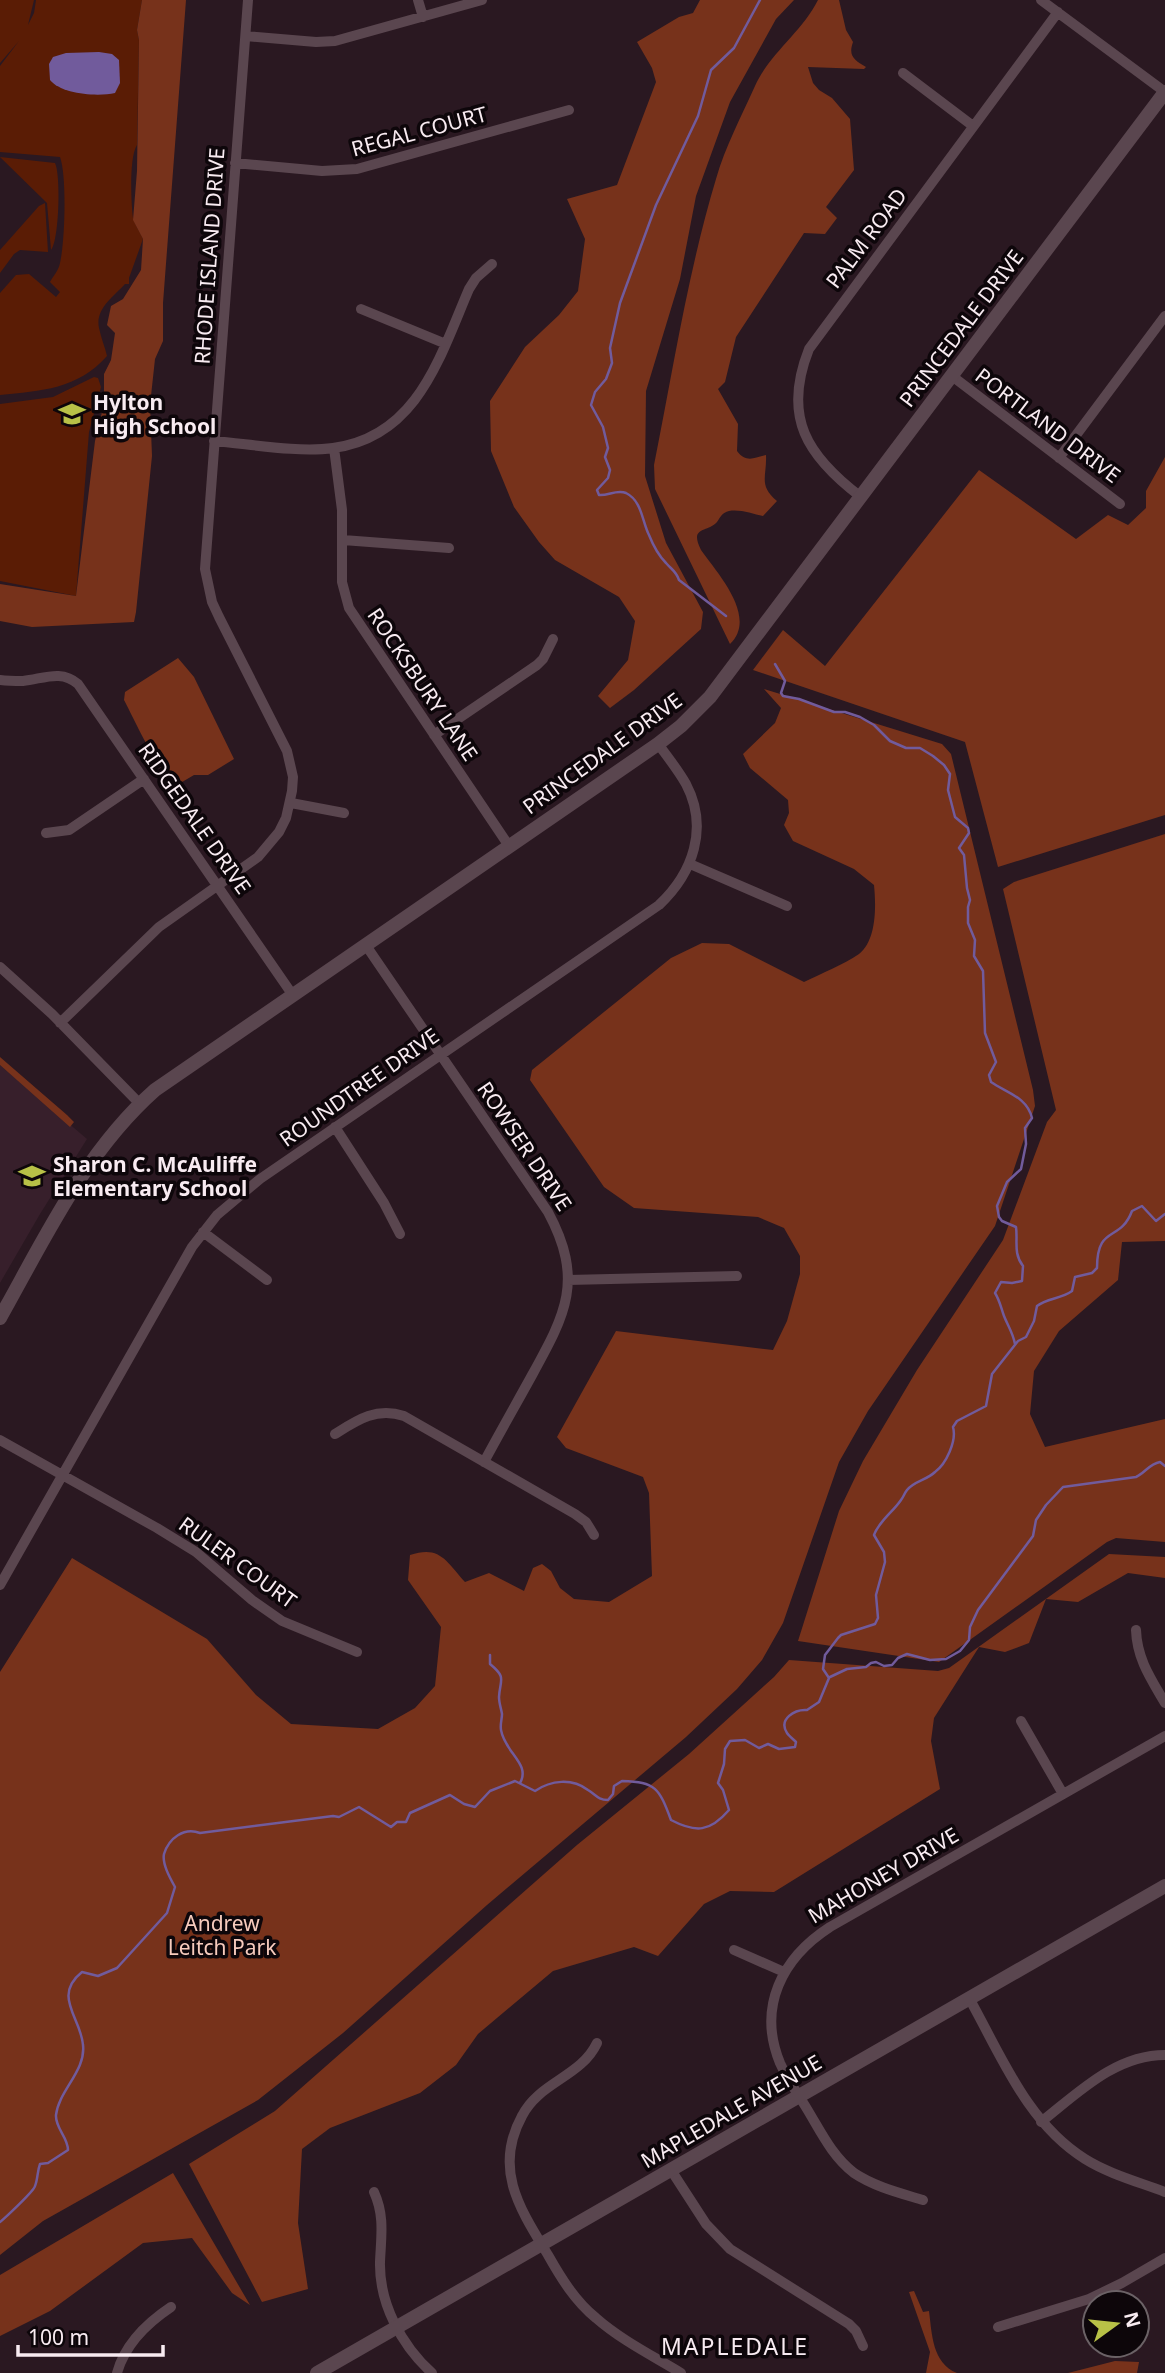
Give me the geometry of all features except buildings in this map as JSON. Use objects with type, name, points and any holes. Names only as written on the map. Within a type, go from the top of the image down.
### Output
[{"type":"street","name":"RHODE ISLAND DRIVE","points":[[60,1023],[159,928],[253,861],[269,845],[282,825],[291,803],[293,777],[287,751],[219,617],[205,569],[248,0]]},
{"type":"street","points":[[418,0],[423,17]]},
{"type":"street","points":[[246,36],[335,41],[482,0]]},
{"type":"street","points":[[1041,0],[1165,92]]},
{"type":"street","name":"PALM ROAD","points":[[861,497],[828,470],[810,445],[798,404],[803,364],[817,336],[1058,12]]},
{"type":"street","points":[[904,73],[974,125]]},
{"type":"street","name":"PRINCEDALE DRIVE","points":[[0,1318],[87,1166],[139,1104],[177,1073],[658,744],[710,697],[1165,92]]},
{"type":"street","name":"REGAL COURT","points":[[235,163],[321,171],[358,169],[569,110]]},
{"type":"street","points":[[215,441],[316,449],[334,448],[373,435],[405,412],[430,378],[469,289],[476,278],[492,264]]},
{"type":"street","points":[[361,309],[446,344]]},
{"type":"street","points":[[1059,458],[1165,316]]},
{"type":"street","name":"PORTLAND DRIVE","points":[[952,376],[1120,504]]},
{"type":"street","name":"ROCKSBURY LANE","points":[[334,448],[342,510],[342,582],[349,608],[509,846]]},
{"type":"street","points":[[343,540],[449,548]]},
{"type":"street","points":[[434,735],[537,665],[553,639]]},
{"type":"street","name":"RIDGEDALE DRIVE","points":[[0,680],[23,681],[57,675],[71,678],[81,687],[292,994]]},
{"type":"street","name":"ROUNDTREE DRIVE","points":[[0,1585],[152,1316],[203,1232],[234,1199],[659,905],[679,884],[690,864],[696,843],[695,808],[687,786],[658,744]]},
{"type":"street","points":[[47,833],[75,826],[144,779]]},
{"type":"street","points":[[291,803],[345,813]]},
{"type":"street","points":[[690,864],[787,906]]},
{"type":"street","name":"ROWSER DRIVE","points":[[365,944],[548,1212],[562,1243],[568,1280],[558,1329],[484,1462]]},
{"type":"street","points":[[0,967],[60,1023],[139,1104]]},
{"type":"street","points":[[335,1127],[384,1202],[400,1234]]},
{"type":"street","points":[[203,1232],[267,1280]]},
{"type":"street","points":[[568,1280],[737,1276]]},
{"type":"street","points":[[335,1434],[366,1416],[384,1413],[396,1414],[414,1421],[575,1514],[586,1522],[594,1535]]},
{"type":"street","name":"RULER COURT","points":[[0,1440],[196,1552],[252,1600],[282,1620],[358,1652]]},
{"type":"street","points":[[1136,1630],[1142,1664],[1165,1703]]},
{"type":"street","points":[[1021,1721],[1063,1794]]},
{"type":"street","name":"MAHONEY DRIVE","points":[[923,2200],[877,2185],[844,2165],[829,2147],[780,2062],[772,2033],[773,2003],[784,1972],[797,1953],[821,1932],[1165,1736]]},
{"type":"street","name":"MAPLEDALE AVENUE","points":[[317,2373],[1165,1886]]},
{"type":"street","points":[[734,1950],[784,1972]]},
{"type":"street","points":[[970,1998],[1020,2090],[1041,2122],[1055,2136],[1087,2160],[1165,2192]]},
{"type":"street","points":[[597,2043],[582,2064],[534,2098],[520,2119],[512,2141],[510,2172],[513,2190],[521,2210],[566,2284],[594,2317],[681,2373]]},
{"type":"street","points":[[1041,2122],[1116,2066],[1147,2056],[1165,2054]]},
{"type":"street","points":[[671,2170],[706,2224],[730,2249],[849,2324],[863,2346]]},
{"type":"street","points":[[374,2192],[382,2215],[380,2259],[382,2285],[388,2309],[415,2355],[432,2373]]},
{"type":"street","points":[[998,2327],[1089,2299],[1165,2258]]},
{"type":"street","points":[[117,2373],[133,2342],[157,2317],[171,2307]]},
{"type":"shaded area","points":[[0,0],[34,0],[28,25],[36,0],[142,0],[137,30],[137,145],[134,151],[131,191],[133,218],[143,239],[129,284],[125,284],[110,299],[102,309],[98,321],[107,356],[96,367],[71,382],[44,390],[0,395],[0,293],[16,275],[29,274],[56,297],[60,292],[50,282],[60,263],[64,178],[60,157],[0,152],[0,66],[19,41],[0,63]]},
{"type":"shaded area","points":[[66,53],[112,54],[119,60],[120,83],[115,93],[80,93],[55,85],[50,80],[49,64],[53,57]]},
{"type":"shaded area","points":[[0,157],[55,163],[58,208],[56,234],[51,250],[47,203]]},
{"type":"shaded area","points":[[45,203],[48,252],[20,250],[0,273],[0,250],[39,206]]},
{"type":"shaded area","points":[[94,377],[98,378],[101,387],[89,432],[76,596],[0,581],[0,404],[53,397]]},
{"type":"shaded area","name":"Sharon C. McAuliffe Elementary School","points":[[0,1065],[87,1139],[0,1283]]},
{"type":"green space","points":[[142,0],[186,0],[163,303],[163,341],[155,359],[150,405],[152,456],[134,622],[32,627],[0,621],[0,584],[76,596],[95,441],[104,404],[104,374],[111,360],[115,333],[107,325],[111,306],[123,299],[141,270],[143,239],[133,220],[137,171],[137,30]]},
{"type":"green space","points":[[700,0],[794,0],[776,19],[730,102],[696,196],[680,279],[646,391],[645,476],[666,543],[703,612],[701,629],[634,690],[610,708],[598,696],[628,660],[635,621],[619,597],[555,560],[514,507],[491,451],[490,401],[525,347],[559,315],[578,291],[585,239],[567,199],[617,185],[656,82],[652,68],[637,42],[679,17],[693,13]]},
{"type":"green space","points":[[818,0],[839,0],[846,30],[853,42],[852,54],[855,60],[866,67],[808,67],[813,83],[832,98],[850,119],[854,170],[826,207],[837,218],[825,234],[804,233],[736,337],[725,382],[718,389],[738,424],[737,451],[747,458],[766,455],[765,485],[777,501],[763,516],[729,511],[713,525],[698,533],[701,550],[725,583],[738,609],[740,621],[730,644],[655,489],[654,465],[689,285],[720,167],[761,74],[804,22]]},
{"type":"green space","points":[[1165,457],[1165,815],[998,867],[965,742],[753,670],[783,630],[825,666],[979,470],[1076,539],[1108,515],[1128,525],[1146,508],[1146,491]]},
{"type":"green space","points":[[178,658],[194,677],[234,759],[208,775],[194,775],[177,785],[170,780],[155,759],[124,700],[125,692]]},
{"type":"green space","name":"Andrew Leitch Park","points":[[764,689],[942,744],[951,754],[1035,1106],[995,1226],[868,1411],[839,1462],[783,1623],[762,1660],[737,1689],[686,1737],[487,1905],[343,2033],[258,2100],[43,2221],[0,2255],[0,1672],[72,1558],[207,1639],[256,1695],[291,1724],[378,1729],[415,1708],[435,1686],[441,1627],[408,1580],[410,1555],[420,1552],[436,1554],[465,1582],[489,1573],[524,1591],[533,1568],[542,1564],[551,1571],[560,1588],[574,1599],[609,1602],[652,1576],[649,1493],[643,1477],[566,1448],[557,1437],[616,1331],[773,1350],[787,1321],[800,1274],[800,1256],[784,1228],[758,1217],[634,1208],[604,1187],[530,1080],[532,1070],[671,958],[702,943],[729,944],[804,982],[846,962],[865,948],[874,922],[874,885],[854,869],[793,841],[784,825],[789,813],[788,800],[750,768],[743,754],[775,723],[781,708]]},
{"type":"green space","points":[[1165,834],[1165,1241],[1122,1242],[1118,1280],[1059,1331],[1034,1371],[1030,1414],[1045,1447],[1165,1419],[1165,1542],[1116,1538],[1107,1542],[939,1662],[798,1641],[839,1511],[863,1461],[917,1370],[1003,1240],[1047,1122],[1056,1110],[1003,889],[1014,882]]},
{"type":"green space","points":[[0,1057],[74,1122],[70,1127],[0,1065]]},
{"type":"green space","points":[[1109,1554],[1165,1557],[1165,1578],[1128,1573],[1078,1602],[1046,1599],[1029,1643],[1005,1652],[979,1647],[934,1718],[931,1741],[940,1789],[774,1892],[730,1891],[704,1904],[658,1956],[634,1947],[553,1971],[478,2034],[456,2065],[420,2093],[330,2128],[302,2149],[298,2223],[308,2289],[262,2302],[189,2164],[275,2111],[577,1845],[689,1754],[774,1677],[789,1660],[938,1671],[949,1668]]},
{"type":"green space","points":[[173,2173],[250,2305],[232,2293],[192,2238],[143,2243],[50,2311],[0,2336],[0,2275]]},
{"type":"green space","points":[[914,2291],[923,2312],[929,2311],[938,2355],[957,2373],[926,2373],[930,2352],[909,2292]]},
{"type":"green space","points":[[1115,2361],[1139,2362],[1137,2373],[1068,2373]]},
{"type":"waterway","points":[[726,616],[679,580],[663,560],[656,550],[638,506],[631,497],[619,492],[599,495],[597,490],[608,478],[610,470],[605,457],[608,448],[603,427],[591,405],[595,392],[606,379],[612,363],[610,348],[620,303],[656,205],[698,116],[711,70],[734,48],[760,0]]},
{"type":"waterway","points":[[775,664],[785,681],[781,693],[783,696],[860,717],[874,725],[890,741],[906,748],[920,748],[933,756],[950,774],[948,790],[955,817],[968,828],[969,833],[959,848],[964,855],[970,900],[968,923],[975,940],[974,956],[983,971],[985,1033],[996,1062],[989,1075],[991,1082],[1021,1100],[1032,1118],[1025,1128],[1026,1144],[1021,1169],[1007,1182],[997,1206],[1002,1221],[1016,1227],[1017,1252],[1023,1266],[1022,1281],[1001,1282],[995,1293],[1015,1344]]},
{"type":"waterway","points":[[0,2222],[33,2189],[40,2164],[48,2163],[68,2150],[56,2115],[83,2054],[81,2035],[70,2007],[69,1990],[73,1981],[82,1972],[98,1976],[117,1968],[167,1913],[175,1887],[165,1866],[164,1854],[173,1839],[188,1831],[200,1833],[339,1817],[359,1807],[391,1827],[397,1822],[406,1822],[410,1813],[450,1795],[475,1807],[490,1791],[515,1781],[535,1791],[555,1783],[568,1782],[608,1800],[613,1794],[614,1786],[622,1781],[642,1783],[649,1785],[659,1794],[671,1820],[695,1828],[715,1823],[729,1810],[718,1783],[725,1749],[730,1741],[745,1740],[759,1748],[768,1744],[779,1749],[795,1747],[796,1742],[785,1728],[786,1719],[793,1713],[807,1710],[819,1702],[829,1678],[823,1669],[825,1655],[841,1635],[875,1624],[878,1618],[876,1595],[885,1562],[884,1552],[874,1535],[876,1530],[910,1487],[932,1475],[943,1464],[950,1452],[953,1427],[957,1421],[986,1406],[992,1374],[1018,1341],[1026,1337],[1034,1321],[1037,1306],[1072,1291],[1075,1277],[1092,1273],[1097,1268],[1101,1245],[1127,1221],[1132,1211],[1142,1206],[1156,1221],[1165,1214]]},
{"type":"waterway","points":[[830,1677],[847,1669],[866,1667],[876,1662],[884,1666],[892,1665],[907,1654],[930,1660],[946,1659],[960,1651],[969,1640],[970,1627],[978,1610],[1033,1536],[1036,1520],[1046,1505],[1063,1487],[1136,1477],[1156,1463],[1160,1462],[1165,1466]]},
{"type":"waterway","points":[[490,1655],[490,1664],[501,1676],[501,1730],[503,1738],[520,1764],[523,1776],[520,1783]]},
{"type":"place","name":"Hylton High School","points":[[72,414]]},
{"type":"place","name":"Sharon C. McAuliffe Elementary School","points":[[32,1176]]},
{"type":"district","name":"MAPLEDALE","points":[[735,2346]]}]
